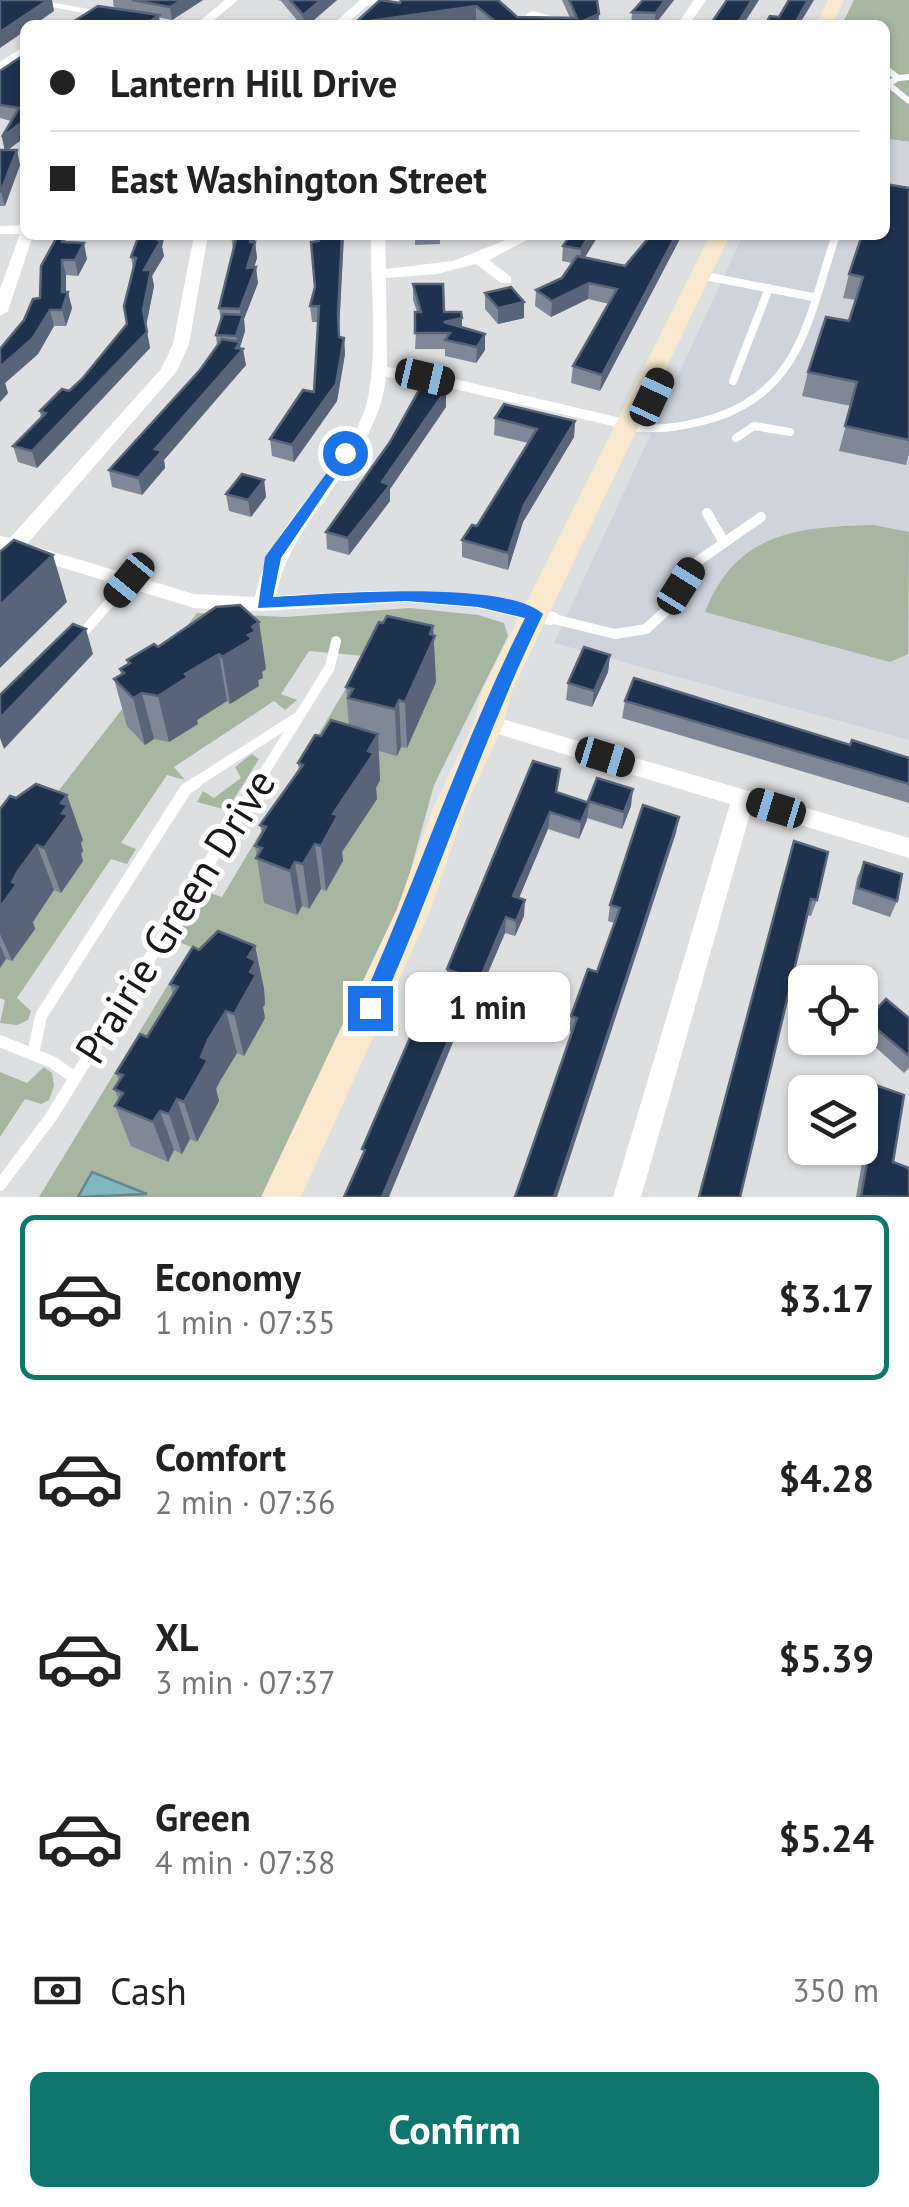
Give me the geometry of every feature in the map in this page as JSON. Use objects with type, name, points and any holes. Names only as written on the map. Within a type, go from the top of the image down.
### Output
[{"type":"main road","points":[[281,1197],[414,909],[449,808],[489,723],[515,696],[542,616],[705,276],[718,240]]},
{"type":"main road","points":[[705,276],[727,240]]},
{"type":"street","points":[[18,0],[139,20]]},
{"type":"street","points":[[69,20],[98,0]]},
{"type":"street","points":[[207,20],[232,0]]},
{"type":"street","points":[[344,20],[366,0],[422,6]]},
{"type":"street","points":[[0,312],[23,240]]},
{"type":"street","points":[[0,562],[7,544],[170,371],[181,344],[200,240]]},
{"type":"street","points":[[264,604],[273,557],[373,408],[378,370],[378,240]]},
{"type":"street","points":[[378,274],[434,270],[478,259],[518,240]]},
{"type":"street","points":[[478,259],[506,280]]},
{"type":"street","points":[[378,370],[425,377],[633,426]]},
{"type":"street","points":[[7,544],[194,601],[264,604],[406,595],[478,601],[542,616]]},
{"type":"street","points":[[489,723],[909,848]]},
{"type":"street","points":[[626,1197],[743,798]]},
{"type":"lane","points":[[890,72],[898,78]]},
{"type":"lane","points":[[890,83],[909,77]]},
{"type":"lane","points":[[633,426],[653,431],[698,422],[739,410],[766,395],[784,374],[834,240]]},
{"type":"lane","points":[[705,276],[814,297]]},
{"type":"lane","points":[[733,381],[768,288]]},
{"type":"lane","points":[[736,438],[754,426],[790,432]]},
{"type":"lane","points":[[707,513],[722,539]]},
{"type":"lane","points":[[542,616],[627,634],[652,627],[668,611],[694,564],[722,539],[761,517]]},
{"type":"lane","points":[[71,646],[129,580]]},
{"type":"lane","name":"Prairie Green Drive","points":[[0,1185],[75,1078],[330,667],[336,640]]},
{"type":"lane","points":[[32,1054],[41,1016],[186,789],[299,716]]},
{"type":"lane","points":[[0,1041],[75,1078]]},
{"type":"shaded area","points":[[890,139],[909,142],[909,740],[554,643],[741,240],[890,240]]},
{"type":"green space","points":[[854,0],[909,0],[909,142],[890,139],[890,20],[844,20]]},
{"type":"green space","points":[[874,525],[909,532],[908,654],[890,662],[705,612],[718,585],[734,565],[772,539],[819,528]]},
{"type":"green space","points":[[410,608],[478,615],[504,623],[508,636],[434,785],[393,934],[268,1197],[39,1197],[191,947],[174,940],[203,891],[222,897],[365,656],[309,651],[281,694],[297,700],[285,710],[274,701],[174,767],[185,780],[167,775],[121,843],[136,849],[127,864],[111,859],[17,998],[31,1011],[28,1020],[17,1025],[0,1023],[5,1000],[0,998],[0,847],[56,794],[197,613],[286,617]]},
{"type":"green space","points":[[252,754],[259,759],[227,810],[197,802],[203,791],[214,798],[241,778],[235,767]]},
{"type":"green space","points":[[44,1067],[52,1073],[54,1086],[49,1100],[41,1104],[25,1099],[0,1137],[0,1072],[27,1083]]},
{"type":"water","points":[[92,1172],[147,1194],[78,1197]]},
{"type":"building","points":[[0,0],[48,0],[0,32]]},
{"type":"building","points":[[132,0],[182,0],[170,7]]},
{"type":"building","points":[[290,0],[321,0],[303,15]]},
{"type":"building","points":[[380,0],[498,0],[517,17],[577,18],[569,0],[597,0],[599,14],[585,20],[494,20],[476,6],[358,20]]},
{"type":"building","points":[[643,0],[665,0],[656,13],[632,12]]},
{"type":"building","points":[[727,0],[752,0],[740,20],[713,20]]},
{"type":"building","points":[[789,0],[808,0],[797,20],[768,20],[770,16],[779,17]]},
{"type":"building","points":[[98,6],[159,15],[152,20],[76,20]]},
{"type":"building","points":[[20,57],[20,124],[2,137],[19,108],[0,105],[0,71]]},
{"type":"building","points":[[0,150],[17,150],[1,191],[0,191]]},
{"type":"building","points":[[890,185],[909,188],[909,440],[845,426],[857,382],[808,372],[826,317],[849,321],[863,277],[849,274],[860,240],[890,240]]},
{"type":"building","points":[[55,240],[84,243],[75,260],[62,260],[62,292],[68,292],[62,310],[50,310],[33,338],[0,367],[0,349],[24,320],[33,299],[40,298],[41,266]]},
{"type":"building","points":[[137,240],[161,240],[144,270],[151,270],[143,310],[147,332],[32,451],[13,446],[46,413],[40,411],[62,389],[69,391],[82,379],[127,324],[124,306],[136,258],[131,257]]},
{"type":"building","points":[[236,240],[255,242],[247,268],[256,267],[240,309],[219,308]]},
{"type":"building","points":[[342,240],[338,314],[339,337],[344,338],[336,384],[292,445],[270,439],[303,390],[314,392],[319,306],[310,306],[315,287],[311,242]]},
{"type":"building","points":[[567,240],[587,240],[581,249],[563,246]]},
{"type":"building","points":[[647,240],[673,240],[602,375],[573,366],[617,289],[589,283],[552,301],[536,290],[562,278],[577,256],[625,266]]},
{"type":"building","points":[[413,284],[443,284],[444,312],[461,312],[462,318],[444,322],[485,334],[477,347],[445,340],[450,333],[415,333],[415,312],[421,312]]},
{"type":"building","points":[[511,287],[524,302],[498,308],[485,293]]},
{"type":"building","points":[[223,314],[243,315],[236,336],[216,335]]},
{"type":"building","points":[[222,339],[240,342],[236,348],[243,349],[155,449],[162,451],[138,478],[109,470],[200,370]]},
{"type":"building","points":[[422,385],[446,390],[382,482],[390,485],[348,538],[326,532],[390,442]]},
{"type":"building","points":[[504,404],[575,421],[524,505],[508,553],[462,540],[472,525],[477,526],[537,429],[495,418]]},
{"type":"building","points":[[242,474],[264,480],[248,500],[226,494]]},
{"type":"building","points":[[14,540],[53,555],[0,605],[0,552]]},
{"type":"building","points":[[240,605],[259,622],[252,627],[256,631],[248,635],[252,639],[185,674],[188,677],[158,696],[142,693],[133,698],[114,679],[124,673],[120,669],[130,663],[127,660],[154,644],[158,647],[216,607]]},
{"type":"building","points":[[387,616],[433,626],[430,634],[435,636],[405,702],[399,700],[395,709],[348,698],[353,689],[346,687],[379,622],[383,623]]},
{"type":"building","points":[[73,624],[86,629],[0,718],[0,695]]},
{"type":"building","points":[[584,647],[610,655],[594,691],[568,683]]},
{"type":"building","points":[[634,678],[850,745],[852,740],[909,758],[909,784],[625,701]]},
{"type":"building","points":[[331,720],[378,734],[368,751],[374,753],[333,814],[338,815],[321,846],[315,844],[303,864],[295,862],[290,871],[256,858],[262,848],[255,846],[266,827],[260,825],[303,765],[298,763],[315,735],[321,736]]},
{"type":"building","points":[[533,761],[560,769],[556,792],[589,803],[581,822],[550,812],[513,896],[525,900],[516,921],[506,917],[479,981],[447,969]]},
{"type":"building","points":[[597,778],[633,789],[624,812],[588,801]]},
{"type":"building","points":[[36,784],[67,795],[61,803],[68,805],[62,813],[68,815],[44,848],[37,845],[0,907],[0,809],[10,796],[16,798]]},
{"type":"building","points":[[643,805],[679,817],[554,1197],[515,1197],[577,1018],[571,1016],[588,969],[597,972],[620,908],[610,905]]},
{"type":"building","points":[[794,841],[828,852],[817,900],[811,899],[795,965],[788,965],[788,996],[740,1197],[699,1197]]},
{"type":"building","points":[[864,862],[902,874],[897,901],[858,888]]},
{"type":"building","points":[[218,931],[255,946],[248,957],[256,961],[250,972],[256,975],[234,1014],[226,1011],[208,1040],[201,1057],[208,1060],[184,1102],[177,1099],[169,1114],[160,1111],[153,1122],[115,1106],[123,1093],[114,1089],[123,1075],[116,1073],[140,1034],[147,1037],[178,987],[170,984],[193,947],[199,950]]},
{"type":"building","points":[[428,996],[462,1008],[382,1197],[344,1197],[365,1150],[362,1149]]},
{"type":"building","points":[[886,999],[909,1018],[909,1056],[878,1030],[878,1007]]},
{"type":"building","points":[[878,1086],[904,1095],[893,1162],[909,1168],[909,1197],[861,1196],[867,1165],[878,1165]]},
{"type":"route","points":[[345,453],[273,557],[264,604],[406,595],[478,601],[534,614],[496,693],[489,723],[449,808],[414,909],[370,1008]]}]
